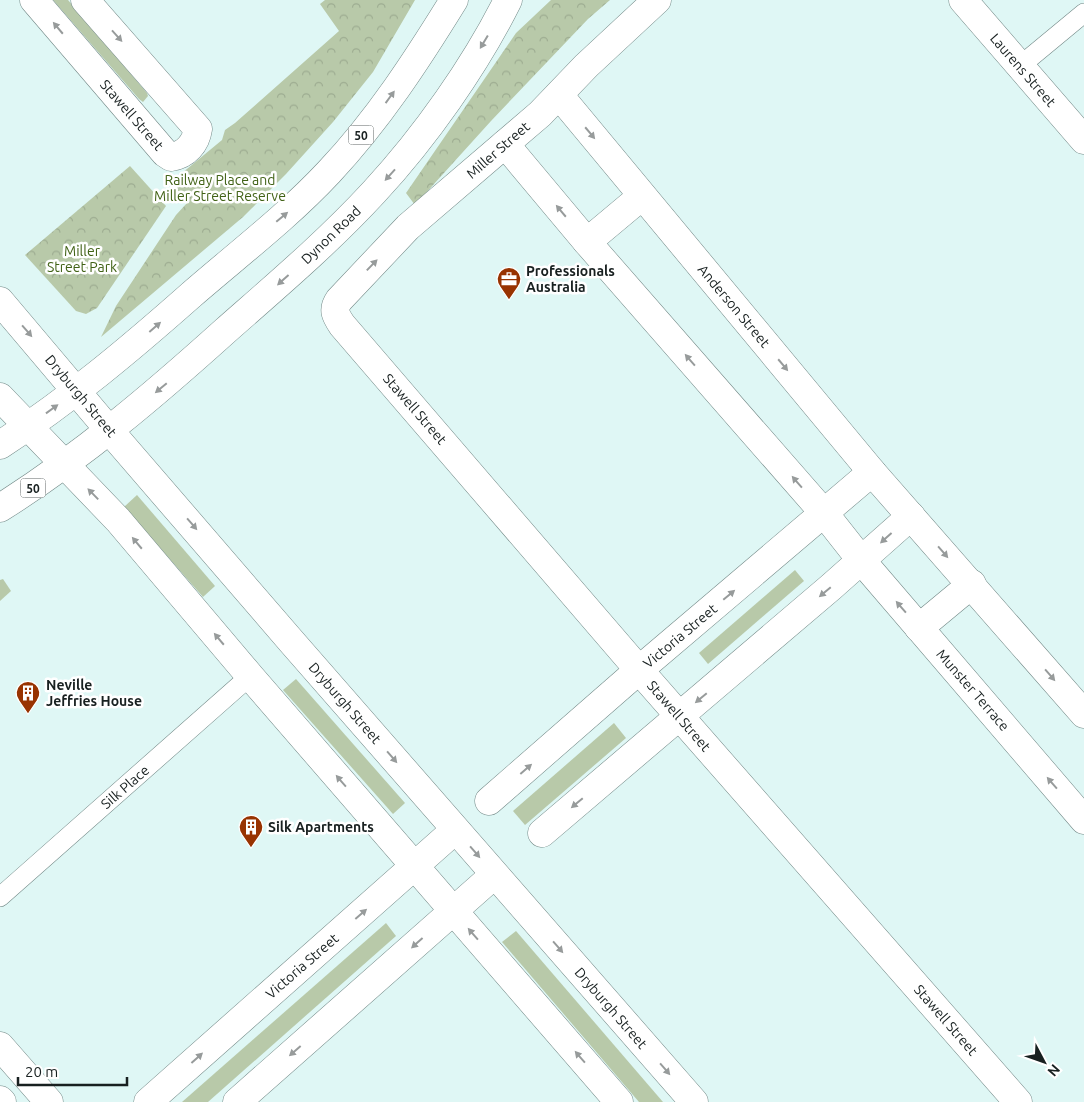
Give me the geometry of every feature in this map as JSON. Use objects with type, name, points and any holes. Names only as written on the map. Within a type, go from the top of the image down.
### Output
[{"type":"street","name":"Stawell Street","points":[[34,0],[164,153],[171,158],[184,153],[196,139],[198,129],[85,0]]},
{"type":"street","name":"50","points":[[0,445],[28,427],[113,363],[290,210],[329,172],[371,124],[409,70],[454,0]]},
{"type":"street","name":"Dynon Road","points":[[109,430],[169,381],[312,253],[374,192],[409,151],[446,100],[474,58],[508,0]]},
{"type":"street","name":"Miller Street","points":[[339,300],[408,227],[540,114],[586,66],[657,0]]},
{"type":"street","name":"Laurens Street","points":[[963,0],[1084,140]]},
{"type":"street","name":"Anderson Street","points":[[559,95],[910,516]]},
{"type":"street","points":[[505,144],[587,242],[824,513],[861,560]]},
{"type":"street","points":[[587,242],[642,196]]},
{"type":"street","name":"Stawell Street","points":[[339,300],[334,307],[334,311],[342,325],[679,716],[1018,1102]]},
{"type":"street","name":"Dryburgh Street","points":[[0,301],[109,430],[694,1102]]},
{"type":"street","points":[[0,397],[118,520],[250,676],[619,1102]]},
{"type":"street","name":"50","points":[[0,508],[65,466],[109,430]]},
{"type":"street","name":"Victoria Street","points":[[489,801],[639,670],[872,472]]},
{"type":"street","points":[[542,833],[910,516],[972,584],[1084,714]]},
{"type":"street","name":"Munster Terrace","points":[[861,560],[1083,817]]},
{"type":"street","points":[[919,628],[972,584]]},
{"type":"street","name":"Victoria Street","points":[[148,1102],[456,830]]},
{"type":"street","points":[[237,1102],[494,874]]},
{"type":"street","points":[[0,1046],[49,1102]]},
{"type":"lane","points":[[1020,66],[1084,13]]},
{"type":"lane","name":"Silk Place","points":[[0,897],[250,676]]},
{"type":"green space","points":[[53,0],[68,0],[147,93],[148,96],[143,102],[139,99]]},
{"type":"green space","name":"Railway Place and Miller Street Reserve","points":[[325,0],[415,0],[373,72],[333,122],[286,174],[243,217],[101,337],[116,306],[176,215],[187,203],[170,183],[222,140],[225,130],[339,31],[320,4]]},
{"type":"green space","points":[[551,0],[610,0],[588,19],[491,121],[415,205],[406,193],[516,33]]},
{"type":"green space","name":"Miller Street Park","points":[[130,166],[166,206],[97,308],[86,314],[76,311],[25,255]]},
{"type":"green space","points":[[137,495],[215,586],[203,597],[124,507]]},
{"type":"green space","points":[[795,570],[804,581],[708,664],[699,653]]},
{"type":"green space","points":[[3,579],[11,591],[0,601],[0,580]]},
{"type":"green space","points":[[296,679],[405,803],[393,814],[283,690]]},
{"type":"green space","points":[[614,723],[626,738],[525,825],[513,811]]},
{"type":"green space","points":[[386,923],[396,936],[208,1102],[182,1102]]},
{"type":"green space","points":[[516,931],[663,1102],[639,1102],[502,942]]},
{"type":"place","name":"Professionals Australia","points":[[509,300]]},
{"type":"place","name":"Neville Jeffries House","points":[[28,714]]},
{"type":"place","name":"Silk Apartments","points":[[251,848]]}]
